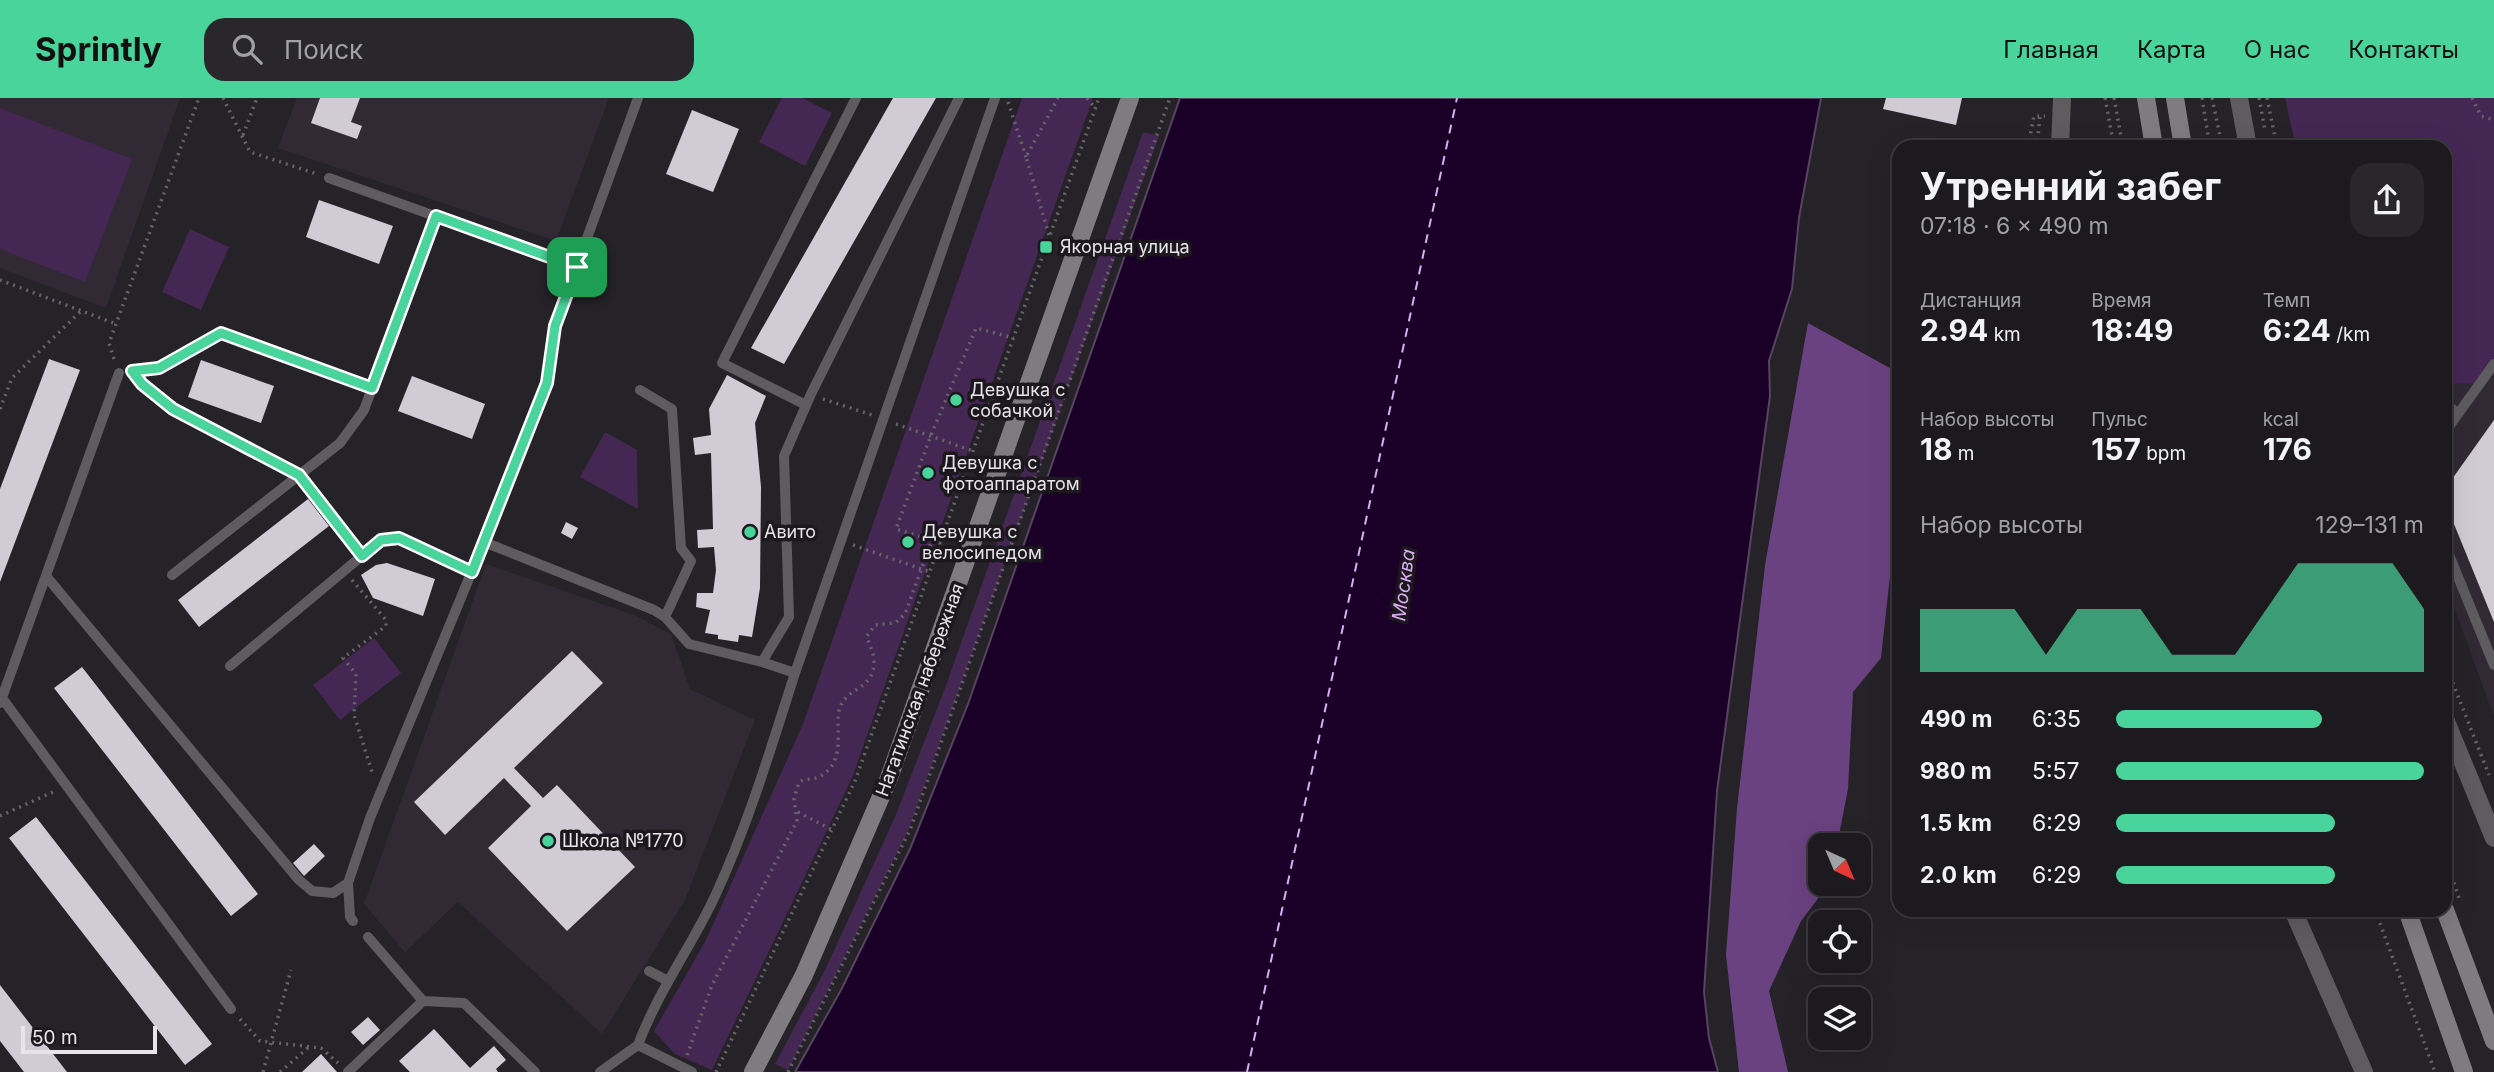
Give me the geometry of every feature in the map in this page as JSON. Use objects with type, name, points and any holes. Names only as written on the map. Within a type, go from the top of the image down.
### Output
[{"type":"street","name":"Нагатинская набережная","points":[[753,1072],[804,975],[889,778],[1130,98]]},
{"type":"street","points":[[2060,140],[2062,98]]},
{"type":"street","points":[[2146,98],[2153,140]]},
{"type":"street","points":[[2175,98],[2182,140]]},
{"type":"street","points":[[2239,98],[2247,140]]},
{"type":"street","points":[[2452,736],[2494,838]]},
{"type":"street","points":[[2296,917],[2364,1072]]},
{"type":"street","points":[[2409,917],[2464,1072]]},
{"type":"street","points":[[2448,917],[2494,1041]]},
{"type":"lane","points":[[353,921],[350,917],[348,883],[379,796],[547,383],[555,326],[638,98]]},
{"type":"lane","points":[[806,405],[722,363],[856,98]]},
{"type":"lane","points":[[762,663],[789,617],[784,456],[811,394],[959,98]]},
{"type":"lane","points":[[600,1072],[638,1045],[650,1014],[715,897],[743,833],[795,673],[995,98]]},
{"type":"lane","points":[[329,178],[577,267]]},
{"type":"lane","points":[[172,575],[340,443],[364,410],[436,216]]},
{"type":"lane","points":[[221,333],[372,388]]},
{"type":"lane","points":[[2452,422],[2494,364]]},
{"type":"lane","points":[[119,373],[1,700],[231,1009]]},
{"type":"lane","points":[[640,390],[672,409],[681,548],[691,561],[665,617]]},
{"type":"lane","points":[[2452,409],[2458,413]]},
{"type":"lane","points":[[230,666],[381,540],[399,538],[472,572]]},
{"type":"lane","points":[[484,542],[665,617],[690,644],[795,673]]},
{"type":"lane","points":[[2452,562],[2494,665]]},
{"type":"lane","points":[[46,576],[299,880],[312,891],[333,893],[348,883]]},
{"type":"lane","points":[[368,937],[423,1001]]},
{"type":"lane","points":[[649,971],[668,981]]},
{"type":"lane","points":[[348,1072],[423,1001],[464,1003],[535,1072]]},
{"type":"lane","points":[[638,1045],[687,1070]]},
{"type":"path","points":[[119,373],[109,343],[199,98]]},
{"type":"path","points":[[223,98],[250,152],[329,178]]},
{"type":"path","points":[[242,136],[257,98]]},
{"type":"path","points":[[1007,98],[1049,237]]},
{"type":"path","points":[[1026,157],[1058,98]]},
{"type":"path","points":[[1087,98],[1095,108]]},
{"type":"path","points":[[716,1072],[855,781],[1099,98]]},
{"type":"path","points":[[788,1072],[910,830],[1170,98]]},
{"type":"path","points":[[2105,98],[2113,140]]},
{"type":"path","points":[[2114,98],[2122,140]]},
{"type":"path","points":[[2202,98],[2209,140]]},
{"type":"path","points":[[2212,98],[2221,140]]},
{"type":"path","points":[[2259,98],[2265,130]]},
{"type":"path","points":[[2267,98],[2276,140]]},
{"type":"path","points":[[2472,98],[2481,116],[2494,120]]},
{"type":"path","points":[[2029,140],[2034,116],[2040,119],[2038,140]]},
{"type":"path","points":[[0,280],[116,324]]},
{"type":"path","points":[[0,409],[12,378],[80,311]]},
{"type":"path","points":[[940,543],[896,529],[931,435],[976,328],[1014,338]]},
{"type":"path","points":[[221,333],[159,368],[132,371],[142,384],[173,409],[299,475],[362,556]]},
{"type":"path","points":[[0,391],[6,394]]},
{"type":"path","points":[[811,394],[884,419]]},
{"type":"path","points":[[900,425],[973,451]]},
{"type":"path","points":[[687,1070],[712,985],[797,821],[798,812],[794,800],[799,782],[820,776],[837,752],[841,741],[839,709],[847,697],[869,681],[873,673],[874,658],[867,636],[875,625],[895,623],[905,614],[932,540]]},
{"type":"path","points":[[841,541],[930,572]]},
{"type":"path","points":[[344,571],[386,620],[386,626],[381,632],[343,658],[356,674],[354,715],[379,796]]},
{"type":"path","points":[[2452,681],[2494,787]]},
{"type":"path","points":[[0,816],[65,786]]},
{"type":"path","points":[[798,812],[832,830]]},
{"type":"path","points":[[2378,917],[2435,1072]]},
{"type":"path","points":[[263,1072],[290,970]]},
{"type":"path","points":[[231,1009],[260,1041],[321,1048],[339,1064]]},
{"type":"path","points":[[280,1072],[309,1047]]},
{"type":"shaded area","points":[[0,98],[180,98],[106,308],[0,268]]},
{"type":"shaded area","points":[[297,98],[609,98],[556,241],[278,148]]},
{"type":"shaded area","points":[[782,98],[802,98],[832,113],[805,166],[759,142]]},
{"type":"shaded area","points":[[1022,98],[1093,98],[852,778],[712,1070],[675,1054],[654,1031],[706,940],[803,724]]},
{"type":"shaded area","points":[[2285,98],[2494,98],[2494,716],[2452,602],[2452,140],[2294,140]]},
{"type":"shaded area","points":[[2285,98],[2494,98],[2494,357],[2475,383],[2452,384],[2452,140],[2294,140]]},
{"type":"shaded area","points":[[0,108],[132,159],[85,282],[0,249]]},
{"type":"shaded area","points":[[1143,132],[1159,136],[908,831],[788,1070],[775,1064],[826,968],[895,817],[945,688]]},
{"type":"shaded area","points":[[190,229],[229,247],[201,310],[162,292]]},
{"type":"shaded area","points":[[1808,323],[1892,369],[1892,558],[1881,658],[1853,692],[1848,789],[1839,833],[1808,833],[1808,896],[1820,896],[1801,921],[1769,991],[1788,1072],[1739,1072],[1726,955],[1737,808],[1765,565]]},
{"type":"shaded area","points":[[605,432],[637,450],[638,509],[580,477]]},
{"type":"shaded area","name":"Школа №1770","points":[[486,564],[634,615],[671,634],[690,689],[755,720],[685,900],[602,1034],[458,902],[405,952],[364,904]]},
{"type":"shaded area","points":[[374,638],[401,673],[340,720],[313,685]]},
{"type":"water","name":"Москва","points":[[1180,98],[1821,98],[1799,218],[1792,289],[1769,361],[1770,396],[1717,791],[1704,992],[1709,1038],[1718,1072],[795,1072],[841,990],[910,849],[968,704]]},
{"type":"building","points":[[320,98],[360,98],[351,122],[362,126],[357,139],[311,123]]},
{"type":"building","points":[[893,98],[936,98],[784,364],[751,348]]},
{"type":"building","points":[[1886,98],[1962,98],[1956,125],[1883,109]]},
{"type":"building","points":[[692,110],[739,129],[713,192],[666,174]]},
{"type":"building","points":[[319,200],[393,226],[379,264],[306,237]]},
{"type":"building","points":[[49,359],[80,370],[0,582],[0,489]]},
{"type":"building","points":[[201,360],[274,386],[261,423],[188,397]]},
{"type":"building","points":[[727,375],[766,396],[755,423],[761,487],[760,588],[752,637],[739,635],[738,642],[718,639],[718,635],[705,633],[710,610],[696,607],[697,593],[713,593],[716,570],[714,547],[698,548],[697,530],[713,529],[711,453],[695,455],[693,438],[711,435],[709,409]]},
{"type":"building","points":[[412,376],[485,404],[472,439],[398,411]]},
{"type":"building","points":[[2494,420],[2494,622],[2452,519],[2452,479]]},
{"type":"building","points":[[308,499],[329,526],[199,627],[178,600]]},
{"type":"building","points":[[566,522],[578,528],[572,539],[561,533]]},
{"type":"building","points":[[387,563],[435,579],[423,616],[373,598],[361,575],[376,565]]},
{"type":"building","points":[[572,651],[603,683],[514,768],[543,798],[557,785],[635,867],[567,931],[488,848],[531,806],[504,778],[445,835],[414,802]]},
{"type":"building","points":[[82,667],[258,894],[231,916],[54,688]]},
{"type":"building","points":[[36,817],[212,1044],[185,1065],[9,838]]},
{"type":"building","points":[[314,844],[325,856],[304,876],[293,863]]},
{"type":"building","points":[[0,985],[67,1072],[24,1072],[0,1041]]},
{"type":"building","points":[[368,1017],[380,1030],[363,1045],[351,1032]]},
{"type":"building","points":[[434,1029],[470,1068],[494,1046],[506,1060],[496,1069],[498,1072],[410,1072],[399,1061]]},
{"type":"building","points":[[321,1054],[337,1072],[302,1072]]},
{"type":"ferry route","points":[[1247,1072],[1457,98]]},
{"type":"place","name":"Якорная улица","points":[[1046,247]]},
{"type":"place","name":"Девушка с собачкой","points":[[956,400]]},
{"type":"place","name":"Девушка с фотоаппаратом","points":[[928,473]]},
{"type":"place","name":"Авито","points":[[750,532]]},
{"type":"place","name":"Девушка с велосипедом","points":[[908,542]]},
{"type":"place","name":"Школа №1770","points":[[548,841]]},
{"type":"route","points":[[436,216],[577,267],[555,326],[547,383],[472,572],[399,538],[381,540],[362,556],[299,475],[173,409],[157,398],[132,371],[159,368],[221,333],[372,388],[436,216]]}]
